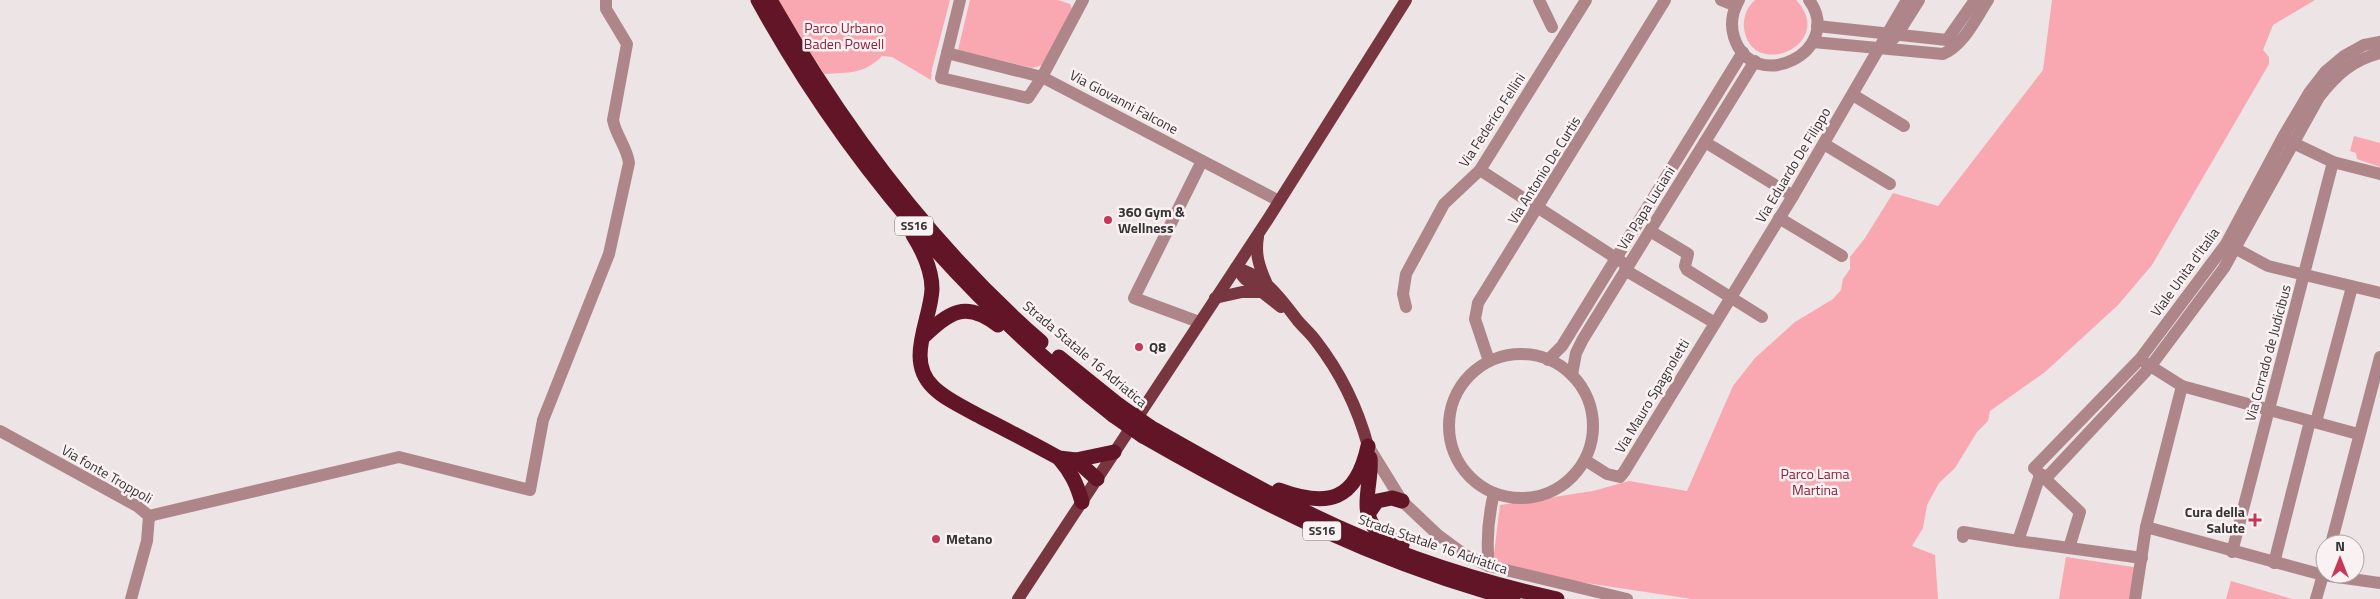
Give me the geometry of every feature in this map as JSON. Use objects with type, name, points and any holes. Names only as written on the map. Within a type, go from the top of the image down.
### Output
[{"type":"highway","name":"Strada Statale 16 Adriatica","points":[[758,0],[812,90],[880,184],[944,261],[983,302],[1056,368],[1116,411],[1235,488],[1337,538],[1420,570],[1513,599]]},
{"type":"highway","name":"Strada Statale 16 Adriatica","points":[[770,0],[822,85],[853,131],[927,226],[1014,316],[1116,411]]},
{"type":"highway","points":[[880,184],[922,250],[929,268],[932,286],[930,309],[919,353],[922,370],[932,386],[956,403],[1096,479]]},
{"type":"highway","points":[[922,337],[946,316],[968,311],[988,318],[1056,368]]},
{"type":"highway","name":"Strada Statale 16 Adriatica","points":[[1146,431],[1343,530],[1440,566],[1557,599]]},
{"type":"highway","points":[[1222,469],[1302,498],[1323,499],[1342,494],[1357,480],[1364,464],[1368,446]]},
{"type":"highway","points":[[1368,446],[1371,466],[1368,514],[1371,523],[1378,531],[1440,566]]},
{"type":"highway","points":[[1073,466],[1114,452]]},
{"type":"highway","points":[[1073,466],[1082,502]]},
{"type":"highway","points":[[1368,514],[1377,501],[1392,498],[1402,501]]},
{"type":"main road","points":[[1018,599],[1236,268],[1406,0]]},
{"type":"main road","points":[[1258,234],[1257,262],[1264,288]]},
{"type":"main road","points":[[1236,268],[1245,279],[1264,288],[1316,341],[1338,372],[1362,424],[1368,446]]},
{"type":"main road","points":[[1215,298],[1264,288]]},
{"type":"street","points":[[150,516],[399,457],[530,490],[542,420],[609,254],[629,163],[627,150],[615,130],[613,120],[627,44],[606,9],[606,0]]},
{"type":"street","points":[[960,0],[941,78],[1028,98],[1083,0]]},
{"type":"street","points":[[1539,0],[1552,27]]},
{"type":"street","name":"Via Federico Fellini","points":[[1406,307],[1402,294],[1406,274],[1444,204],[1480,170],[1586,0]]},
{"type":"street","name":"Via Antonio De Curtis","points":[[1490,361],[1475,319],[1478,303],[1665,0]]},
{"type":"street","points":[[1721,0],[1738,3],[1732,30],[1736,42],[1743,52],[1755,61],[1768,65],[1782,65],[1794,61],[1805,53],[1812,42],[1817,26],[1816,15],[1809,0]]},
{"type":"street","points":[[1892,35],[1907,0]]},
{"type":"street","points":[[1892,35],[1919,0]]},
{"type":"street","points":[[1950,45],[1975,0]]},
{"type":"street","points":[[1812,42],[1934,54],[1961,41],[1988,0]]},
{"type":"street","points":[[1817,26],[1892,35],[1950,45]]},
{"type":"street","name":"Via Eduardo De Filippo","points":[[1731,297],[1852,95],[1881,48],[1892,35]]},
{"type":"street","name":"Viale Unita d'Italia","points":[[2232,246],[2140,358],[2037,472],[2048,476],[2150,367],[2232,246],[2288,140],[2309,93],[2326,71],[2344,56],[2364,45],[2380,42]]},
{"type":"street","name":"Via Papa Luciani","points":[[1548,360],[1562,346],[1743,52]]},
{"type":"street","name":"Via Giovanni Falcone","points":[[947,53],[1042,76],[1279,201]]},
{"type":"street","name":"Viale Unita d'Italia","points":[[2288,140],[2332,80],[2350,64],[2380,53]]},
{"type":"street","name":"Via Papa Luciani","points":[[1572,376],[1576,353],[1624,271],[1755,61]]},
{"type":"street","points":[[1852,95],[1904,126]]},
{"type":"street","points":[[2288,140],[2333,162],[2380,174]]},
{"type":"street","points":[[1705,142],[1793,196]]},
{"type":"street","points":[[1824,144],[1890,184]]},
{"type":"street","points":[[1682,150],[1694,159]]},
{"type":"street","points":[[1199,322],[1134,298],[1202,161]]},
{"type":"street","name":"Via Corrado de Judicibus","points":[[2232,552],[2333,162]]},
{"type":"street","points":[[1480,170],[1616,258],[1624,271],[1712,327]]},
{"type":"street","points":[[1779,218],[1842,256]]},
{"type":"street","points":[[1650,231],[1688,254],[1685,266],[1687,270],[1762,317]]},
{"type":"street","points":[[2232,246],[2268,266],[2380,293]]},
{"type":"street","points":[[2274,563],[2352,287]]},
{"type":"street","name":"Via Mauro Spagnoletti","points":[[1585,460],[1607,474],[1620,477],[1731,297]]},
{"type":"street","points":[[1519,354],[1548,360],[1572,376],[1587,397],[1593,422],[1593,435],[1585,460],[1569,480],[1547,494],[1520,498],[1494,493],[1474,481],[1459,464],[1451,443],[1449,421],[1457,392],[1476,369],[1490,361],[1519,354]]},
{"type":"street","points":[[2333,534],[2358,434],[2380,357]]},
{"type":"street","points":[[2140,358],[2150,367],[2182,386],[2358,434]]},
{"type":"street","points":[[2135,599],[2146,527],[2182,386]]},
{"type":"street","name":"Via fonte Troppoli","points":[[0,432],[137,506],[150,516],[148,541],[131,599]]},
{"type":"street","points":[[1368,446],[1402,501],[1445,540],[1465,555],[1489,566],[1628,599]]},
{"type":"street","points":[[2018,541],[2037,472],[2080,512],[2069,548]]},
{"type":"street","points":[[1489,566],[1487,546],[1488,522],[1494,493]]},
{"type":"street","points":[[2146,527],[2274,563],[2315,570]]},
{"type":"street","points":[[1963,537],[1963,532],[2142,558]]},
{"type":"street","points":[[2365,580],[2380,583]]},
{"type":"street","points":[[2316,599],[2320,584]]},
{"type":"green space","name":"Parco Urbano Baden Powell","points":[[778,0],[950,0],[932,69],[931,80],[892,57],[882,56],[862,70],[824,74]]},
{"type":"green space","points":[[970,0],[1058,0],[1070,4],[1072,9],[1043,65],[1032,68],[958,50]]},
{"type":"green space","points":[[1755,0],[1796,0],[1806,16],[1807,31],[1800,42],[1788,51],[1775,54],[1761,53],[1750,44],[1744,28],[1744,20],[1748,9]]},
{"type":"green space","name":"Parco Lama Martina","points":[[2052,0],[2315,0],[2273,25],[2263,50],[2269,57],[2269,64],[2152,265],[2118,305],[2045,372],[1990,411],[1988,421],[1977,432],[1955,468],[1939,483],[1927,505],[1923,528],[1912,546],[1935,555],[1938,599],[1692,599],[1560,579],[1493,562],[1500,505],[1593,491],[1629,481],[1687,491],[1733,386],[1755,358],[1795,322],[1833,299],[1841,290],[1843,279],[1850,269],[1850,257],[1865,238],[1893,193],[1938,206],[2043,70]]},
{"type":"green space","points":[[2354,136],[2380,143],[2380,167],[2357,159],[2356,153],[2350,151]]},
{"type":"green space","points":[[2066,557],[2140,568],[2135,599],[2059,599]]},
{"type":"green space","points":[[2231,581],[2292,599],[2226,599]]},
{"type":"place","name":"360 Gym & Wellness","points":[[1108,220]]},
{"type":"place","name":"Q8","points":[[1139,347]]},
{"type":"place","name":"Cura della Salute","points":[[2255,520]]},
{"type":"place","name":"Metano","points":[[936,539]]}]
